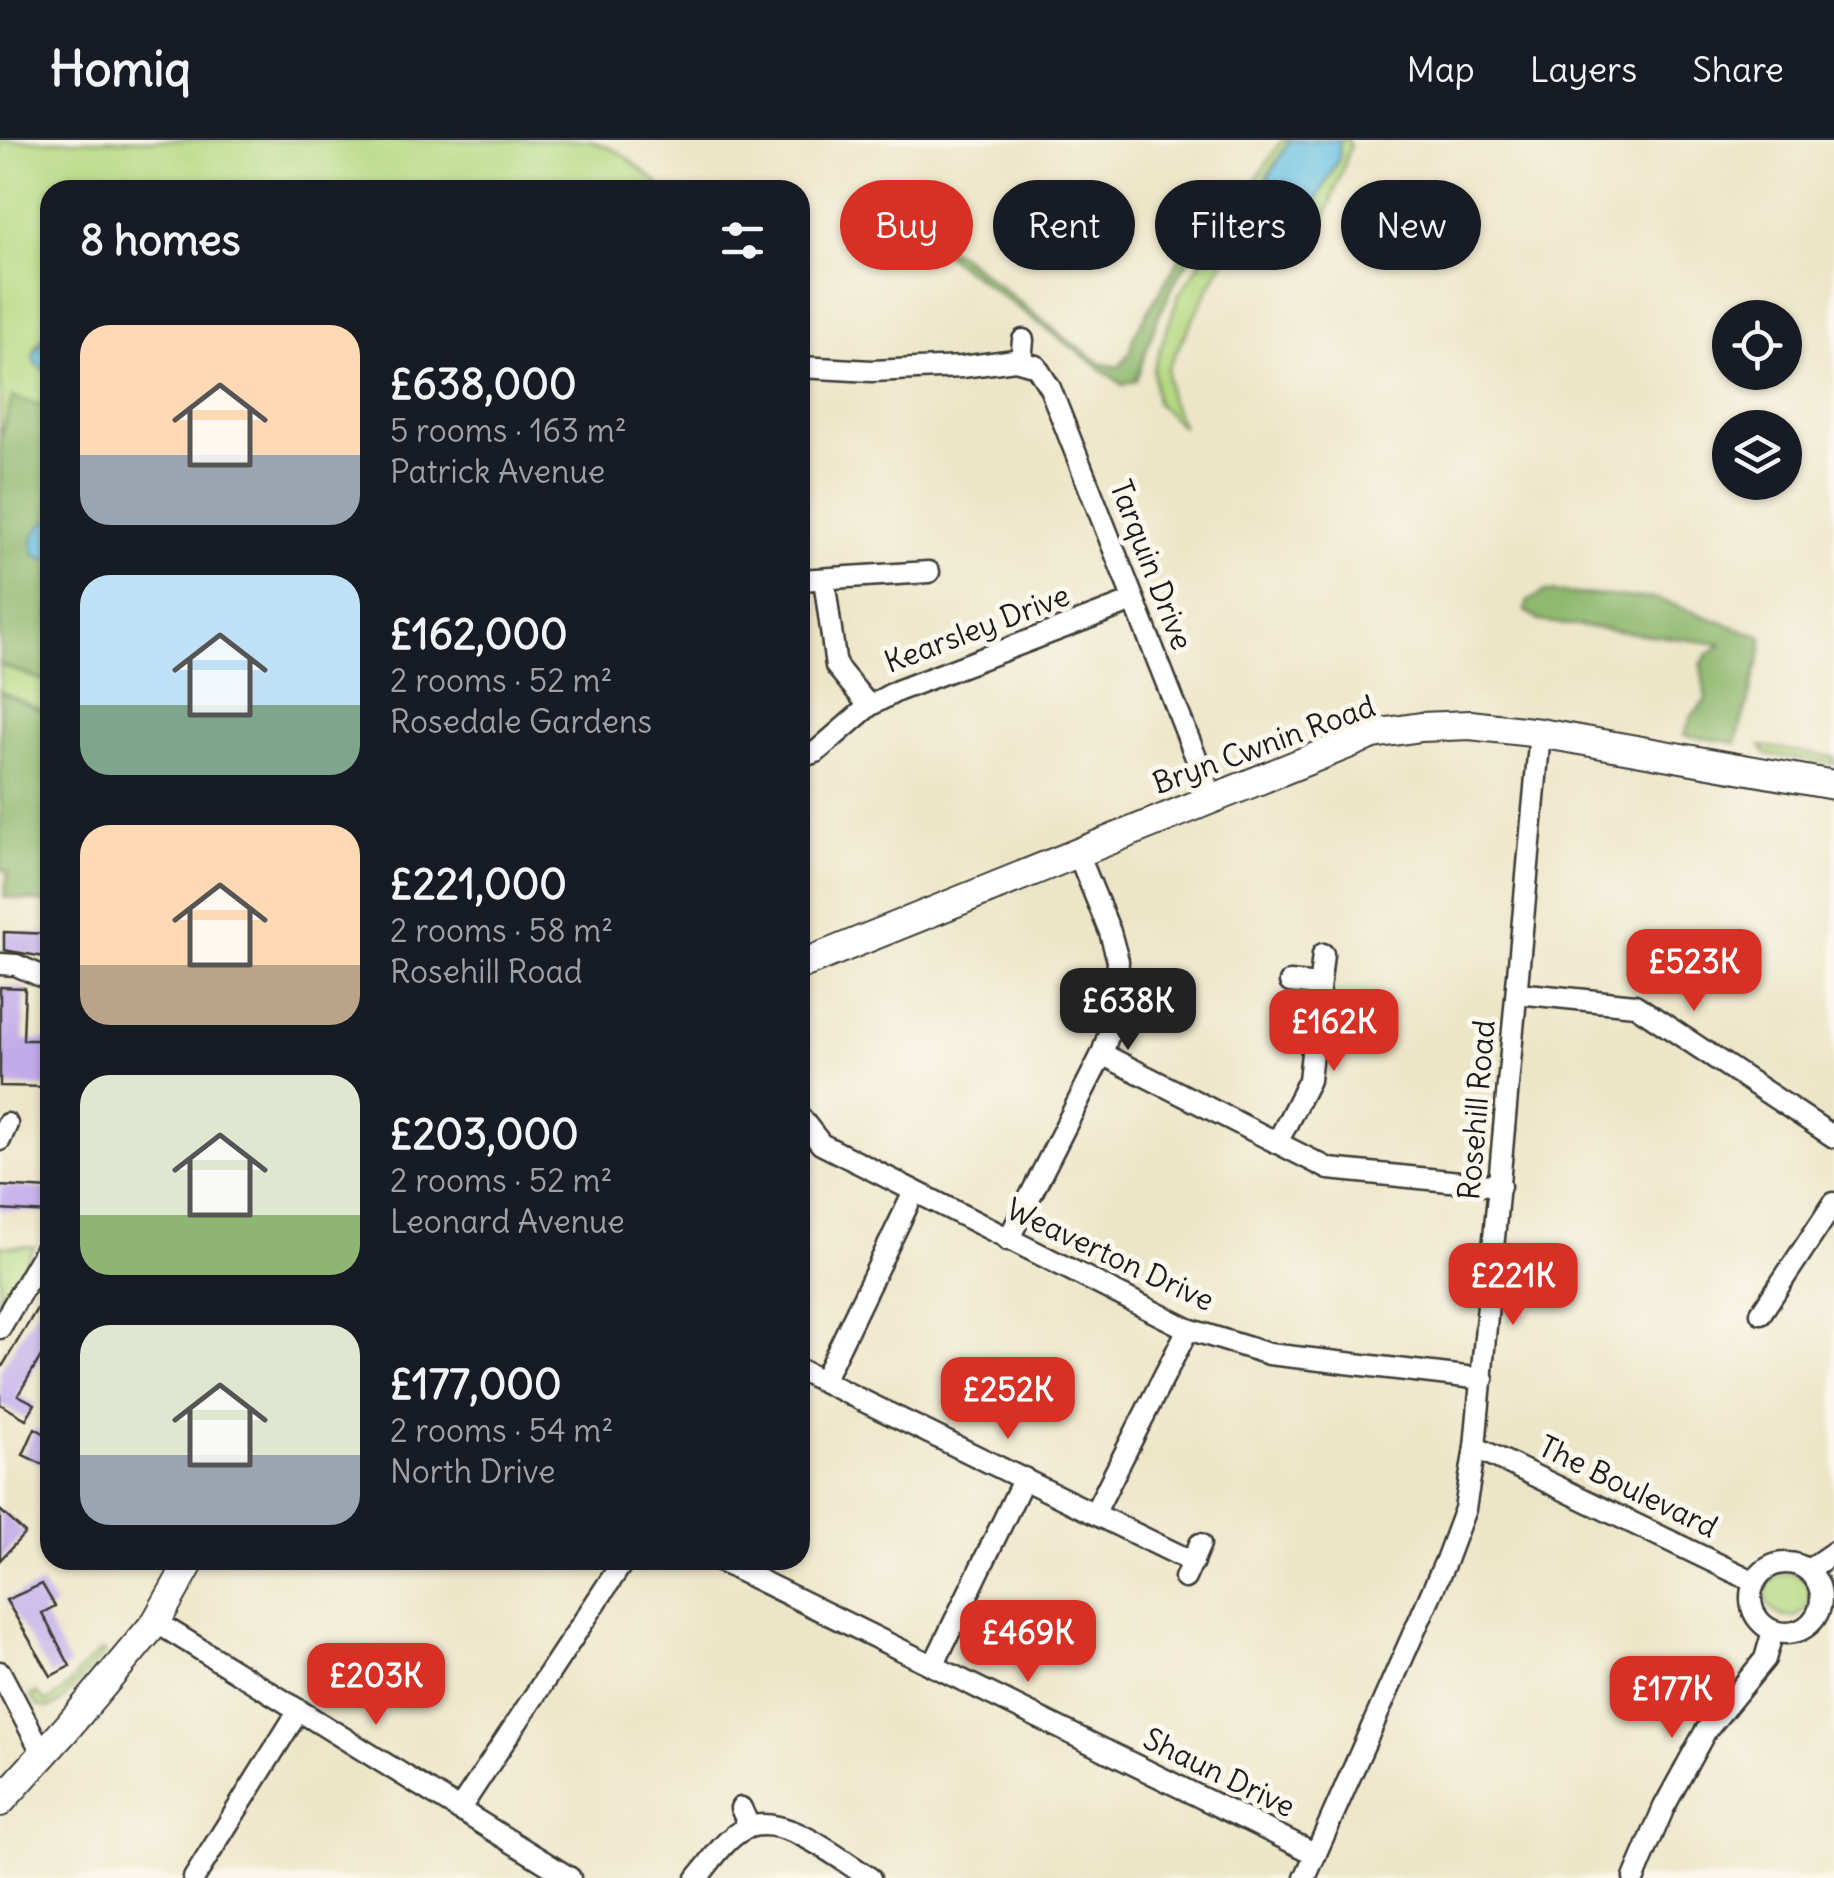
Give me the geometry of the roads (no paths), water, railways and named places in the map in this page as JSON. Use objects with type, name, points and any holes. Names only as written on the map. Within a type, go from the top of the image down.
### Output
[{"type":"street","name":"Tarquin Drive","points":[[810,368],[872,371],[962,367],[1024,354],[1036,366],[1050,388],[1212,798]]},
{"type":"street","points":[[810,580],[929,572]]},
{"type":"street","points":[[824,579],[836,666],[868,706]]},
{"type":"street","name":"Kearsley Drive","points":[[810,754],[868,706],[896,691],[1133,601]]},
{"type":"street","name":"Bryn Cwnin Road","points":[[810,961],[1373,734],[1421,726],[1470,725],[1540,732],[1834,785]]},
{"type":"street","name":"Rosehill Road","points":[[1305,1878],[1466,1509],[1483,1379],[1540,732]]},
{"type":"street","points":[[1008,1240],[1102,1054],[1115,1015],[1118,960],[1076,851]]},
{"type":"street","points":[[1278,1143],[1309,1080],[1323,954]]},
{"type":"street","points":[[0,964],[16,965],[40,976]]},
{"type":"street","points":[[1290,982],[1318,984]]},
{"type":"street","points":[[1517,993],[1634,1005],[1834,1137]]},
{"type":"street","points":[[1102,1054],[1329,1169],[1500,1186]]},
{"type":"street","name":"Weaverton Drive","points":[[810,1130],[821,1144],[1188,1330],[1269,1354],[1483,1379]]},
{"type":"street","points":[[823,1381],[914,1192]]},
{"type":"street","points":[[1761,1313],[1834,1203]]},
{"type":"street","points":[[0,1328],[40,1259]]},
{"type":"street","points":[[1095,1512],[1188,1330]]},
{"type":"street","points":[[810,1375],[1193,1561]]},
{"type":"street","name":"The Boulevard","points":[[1476,1448],[1755,1582]]},
{"type":"street","points":[[934,1666],[1024,1478]]},
{"type":"street","points":[[1808,1570],[1834,1552]]},
{"type":"street","points":[[1784,1562],[1808,1570],[1820,1589],[1827,1614],[1795,1632],[1774,1631],[1757,1617],[1752,1606],[1755,1582],[1762,1572],[1784,1562]]},
{"type":"street","points":[[0,1802],[156,1622],[185,1570]]},
{"type":"street","points":[[459,1810],[617,1570]]},
{"type":"street","name":"Shaun Drive","points":[[738,1570],[1316,1854]]},
{"type":"street","points":[[156,1622],[570,1878]]},
{"type":"street","points":[[1634,1878],[1664,1807],[1705,1732],[1765,1659],[1774,1631]]},
{"type":"street","points":[[0,1672],[43,1754]]},
{"type":"street","points":[[194,1878],[299,1710]]},
{"type":"street","points":[[698,1878],[745,1817],[787,1828],[870,1878]]},
{"type":"water","points":[[1290,140],[1340,140],[1339,158],[1321,193],[1321,180],[1267,180]]},
{"type":"water","points":[[40,345],[40,366],[36,365],[33,355]]},
{"type":"water","points":[[40,528],[40,557],[35,555],[33,545]]}]
